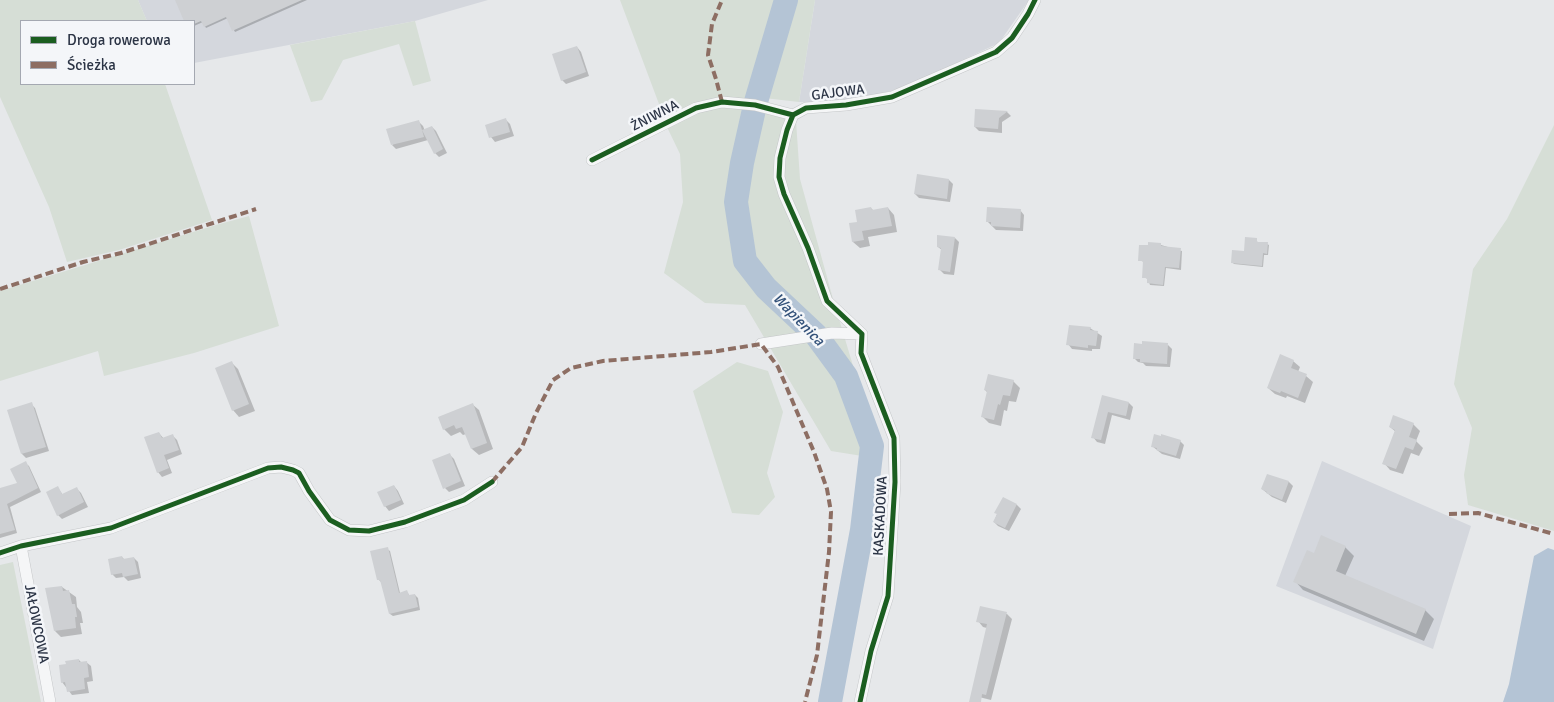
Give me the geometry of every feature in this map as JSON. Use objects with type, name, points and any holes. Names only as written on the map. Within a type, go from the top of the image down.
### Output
[{"type":"street","name":"GAJOWA","points":[[793,115],[806,108],[846,105],[892,97],[996,52],[1012,38],[1035,0]]},
{"type":"street","name":"ŻNIWNA","points":[[592,160],[696,108],[722,102],[755,105],[793,115]]},
{"type":"street","points":[[793,115],[780,158],[779,177],[784,194],[808,248],[827,301],[862,334]]},
{"type":"street","points":[[761,344],[832,333],[862,334]]},
{"type":"street","name":"KASKADOWA","points":[[860,702],[871,651],[888,596],[896,482],[894,438],[861,353],[862,334]]},
{"type":"street","points":[[0,553],[21,546],[111,528],[268,468],[281,467],[299,473],[309,491],[330,520],[349,530],[369,531],[405,522],[464,500],[492,482]]},
{"type":"street","name":"JAŁOWCOWA","points":[[21,546],[50,702]]},
{"type":"shaded area","points":[[0,0],[138,0],[147,20],[20,20],[20,85],[165,85],[212,220],[119,250],[67,262],[49,207],[0,97]]},
{"type":"shaded area","points":[[138,0],[488,0],[415,21],[195,63],[195,20],[147,20]]},
{"type":"shaded area","points":[[620,0],[775,0],[745,100],[665,120]]},
{"type":"shaded area","points":[[794,0],[815,0],[799,102],[764,98]]},
{"type":"shaded area","points":[[815,0],[1029,0],[999,43],[907,86],[866,98],[833,103],[799,102]]},
{"type":"shaded area","points":[[415,21],[431,81],[413,86],[399,44],[343,60],[322,100],[311,102],[290,45]]},
{"type":"shaded area","points":[[722,105],[744,105],[796,121],[800,179],[833,299],[881,459],[831,451],[745,305],[705,303],[664,273],[683,202],[680,154],[666,125],[697,112]]},
{"type":"shaded area","points":[[1554,125],[1554,531],[1468,505],[1464,475],[1472,428],[1454,384],[1473,269],[1507,219]]},
{"type":"shaded area","points":[[249,216],[279,326],[194,353],[104,376],[98,351],[0,381],[0,291]]},
{"type":"shaded area","points":[[737,362],[768,371],[783,412],[767,473],[775,497],[759,515],[732,513],[693,391]]},
{"type":"shaded area","points":[[1322,461],[1471,526],[1433,649],[1276,586]]},
{"type":"shaded area","points":[[13,562],[41,702],[0,702],[0,565]]},
{"type":"water","points":[[1548,548],[1554,550],[1554,702],[1503,702],[1509,684],[1534,556]]},
{"type":"building","points":[[175,0],[302,0],[232,31],[226,17],[204,27],[201,21],[195,24],[195,20],[184,20]]},
{"type":"building","points":[[577,46],[586,72],[561,81],[552,54]]},
{"type":"building","points":[[975,109],[1008,111],[999,118],[998,129],[974,127]]},
{"type":"building","points":[[506,118],[510,132],[489,138],[485,125]]},
{"type":"building","points":[[419,120],[424,137],[391,145],[386,129]]},
{"type":"building","points":[[432,126],[443,149],[434,154],[422,130]]},
{"type":"building","points":[[917,174],[949,179],[947,199],[914,194]]},
{"type":"building","points":[[871,207],[872,210],[888,207],[892,226],[862,231],[864,240],[852,242],[849,223],[857,222],[855,210]]},
{"type":"building","points":[[987,207],[1021,209],[1020,228],[991,226],[991,222],[986,222]]},
{"type":"building","points":[[937,235],[955,237],[950,272],[938,270],[941,248],[937,247]]},
{"type":"building","points":[[1245,237],[1257,238],[1257,242],[1268,242],[1267,254],[1263,253],[1262,266],[1231,263],[1232,250],[1244,251]]},
{"type":"building","points":[[1148,242],[1161,243],[1161,246],[1181,248],[1179,268],[1165,267],[1163,285],[1147,283],[1147,278],[1142,278],[1143,261],[1138,261],[1139,245],[1148,245]]},
{"type":"building","points":[[1069,325],[1091,327],[1090,330],[1098,331],[1096,346],[1088,345],[1088,348],[1066,345]]},
{"type":"building","points":[[1142,341],[1168,343],[1167,364],[1140,362],[1140,359],[1133,359],[1134,343],[1142,344]]},
{"type":"building","points":[[1280,354],[1294,360],[1291,368],[1307,374],[1298,398],[1267,388]]},
{"type":"building","points":[[232,361],[249,404],[232,411],[215,368]]},
{"type":"building","points":[[988,374],[1014,380],[1010,396],[1003,395],[1000,405],[998,404],[994,420],[981,417],[987,391],[984,390]]},
{"type":"building","points":[[1102,395],[1129,402],[1126,416],[1108,412],[1101,440],[1091,438]]},
{"type":"building","points":[[32,402],[46,447],[21,454],[7,410]]},
{"type":"building","points":[[473,403],[487,443],[471,449],[462,427],[456,429],[454,425],[443,430],[438,417]]},
{"type":"building","points":[[1393,415],[1414,423],[1409,437],[1417,440],[1413,450],[1405,447],[1396,469],[1382,464],[1395,430],[1389,427]]},
{"type":"building","points":[[159,432],[162,438],[173,434],[179,450],[164,455],[169,468],[157,473],[144,437]]},
{"type":"building","points":[[1154,434],[1161,436],[1161,434],[1181,440],[1176,456],[1151,447]]},
{"type":"building","points":[[450,453],[461,481],[443,489],[432,460]]},
{"type":"building","points":[[26,461],[38,488],[7,504],[15,530],[0,534],[0,488],[17,483],[10,469]]},
{"type":"building","points":[[1267,474],[1289,481],[1282,500],[1261,489]]},
{"type":"building","points":[[394,485],[401,500],[384,507],[377,492]]},
{"type":"building","points":[[58,486],[62,494],[77,487],[84,502],[57,516],[46,492]]},
{"type":"building","points":[[1003,497],[1017,504],[1005,528],[993,522],[997,514],[994,513]]},
{"type":"building","points":[[1321,535],[1346,546],[1336,571],[1426,609],[1416,634],[1293,582],[1307,550],[1314,553]]},
{"type":"building","points":[[388,547],[399,593],[407,590],[409,595],[415,594],[418,607],[389,614],[380,580],[377,580],[370,551]]},
{"type":"building","points":[[122,556],[123,559],[134,557],[138,574],[123,577],[122,573],[111,575],[108,559]]},
{"type":"building","points":[[62,586],[63,591],[69,590],[72,604],[75,604],[76,628],[54,631],[45,588]]},
{"type":"building","points":[[980,606],[1007,612],[986,695],[982,694],[981,702],[969,702],[987,624],[976,622]]},
{"type":"building","points":[[79,659],[79,662],[87,661],[89,677],[84,678],[85,689],[67,692],[65,682],[61,683],[59,665],[66,664],[65,661]]},
{"type":"waterway","name":"Wapienica","points":[[786,0],[755,105],[742,163],[736,202],[745,261],[766,288],[816,335],[846,376],[872,446],[862,530],[830,702]]},
{"type":"marked path","points":[[722,0],[712,24],[708,55],[722,102]]},
{"type":"marked path","points":[[0,289],[83,262],[121,253],[256,209]]},
{"type":"marked path","points":[[492,482],[522,447],[536,413],[553,380],[571,368],[603,361],[711,352],[761,344],[778,367],[814,452],[827,489],[831,512],[829,552],[817,655],[805,702]]},
{"type":"marked path","points":[[1449,514],[1478,513],[1554,534]]},
{"type":"cycle path","points":[[860,702],[871,651],[888,596],[895,482],[894,438],[861,353],[862,334],[827,301],[808,248],[784,194],[779,177],[780,158],[793,115],[806,108],[846,105],[892,97],[996,52],[1012,38],[1035,0]]},
{"type":"cycle path","points":[[592,160],[696,108],[722,102],[755,105],[793,115]]},
{"type":"cycle path","points":[[0,553],[21,546],[111,528],[268,468],[281,467],[299,473],[309,491],[330,520],[349,530],[369,531],[405,522],[464,500],[492,482]]}]
